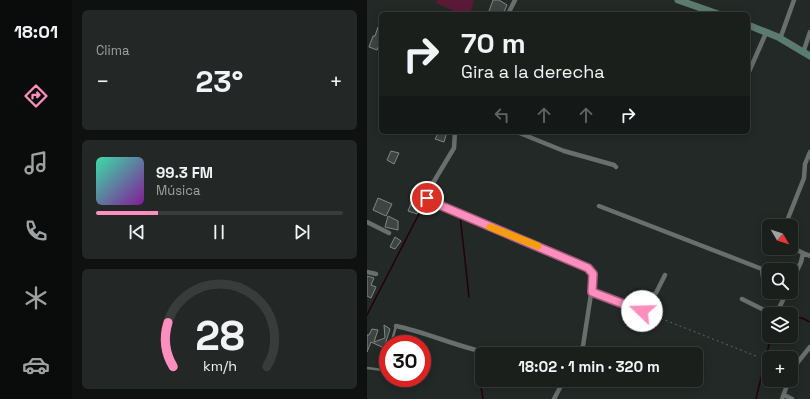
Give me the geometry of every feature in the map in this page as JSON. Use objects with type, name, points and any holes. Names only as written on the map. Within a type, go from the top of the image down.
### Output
[{"type":"main road","points":[[678,0],[712,12]]},
{"type":"main road","points":[[750,26],[780,39],[807,55]]},
{"type":"street","points":[[510,12],[515,0]]},
{"type":"street","points":[[780,39],[795,0]]},
{"type":"street","points":[[807,55],[810,32]]},
{"type":"street","points":[[750,69],[766,33]]},
{"type":"street","points":[[455,134],[454,148],[430,188],[427,198],[430,201],[561,255],[588,268],[593,274],[592,292],[582,347]]},
{"type":"street","points":[[522,134],[564,151],[614,165],[616,167]]},
{"type":"street","points":[[788,219],[805,178],[810,152]]},
{"type":"street","points":[[599,206],[762,269]]},
{"type":"street","points":[[367,222],[389,233]]},
{"type":"street","points":[[798,250],[810,256]]},
{"type":"street","points":[[798,268],[803,253]]},
{"type":"street","points":[[367,272],[376,274]]},
{"type":"street","points":[[592,292],[642,311],[650,296],[656,293],[665,275]]},
{"type":"street","points":[[742,299],[770,313],[777,312],[784,299]]},
{"type":"street","points":[[396,326],[418,331],[475,351]]},
{"type":"street","points":[[798,361],[810,347]]},
{"type":"street","points":[[554,399],[560,387]]},
{"type":"street","points":[[787,387],[783,397],[792,399]]},
{"type":"lane","points":[[394,335],[396,326]]},
{"type":"lane","points":[[367,368],[379,370]]},
{"type":"path","points":[[642,311],[756,356]]},
{"type":"shaded area","points":[[437,0],[474,0],[471,12],[456,12],[436,3]]},
{"type":"building","points":[[493,0],[499,0],[507,5],[504,12],[489,12]]},
{"type":"building","points":[[379,27],[379,46],[377,50],[369,47],[373,36],[375,36]]},
{"type":"building","points":[[438,134],[446,134],[444,142],[435,139]]},
{"type":"building","points":[[391,151],[399,153],[394,164],[387,160]]},
{"type":"building","points":[[416,191],[425,192],[417,214],[408,211]]},
{"type":"building","points":[[378,198],[392,204],[386,216],[373,210]]},
{"type":"building","points":[[388,216],[398,221],[398,230],[385,227]]},
{"type":"building","points":[[395,237],[401,241],[395,249],[390,247]]},
{"type":"building","points":[[367,276],[374,278],[371,285],[376,287],[371,298],[367,296]]},
{"type":"building","points":[[384,325],[390,329],[388,335],[385,335]]},
{"type":"building","points":[[372,329],[378,330],[374,342],[379,340],[379,346],[371,342],[367,352],[367,335],[369,335]]},
{"type":"waterway","points":[[367,315],[422,208]]},
{"type":"waterway","points":[[460,215],[469,297]]},
{"type":"waterway","points":[[798,318],[810,322]]},
{"type":"waterway","points":[[756,399],[769,343]]},
{"type":"waterway","points":[[481,387],[483,399]]},
{"type":"slow traffic","points":[[490,227],[538,246]]},
{"type":"route","points":[[427,198],[430,201],[496,230],[561,255],[588,268],[593,274],[592,292],[642,311]]}]
